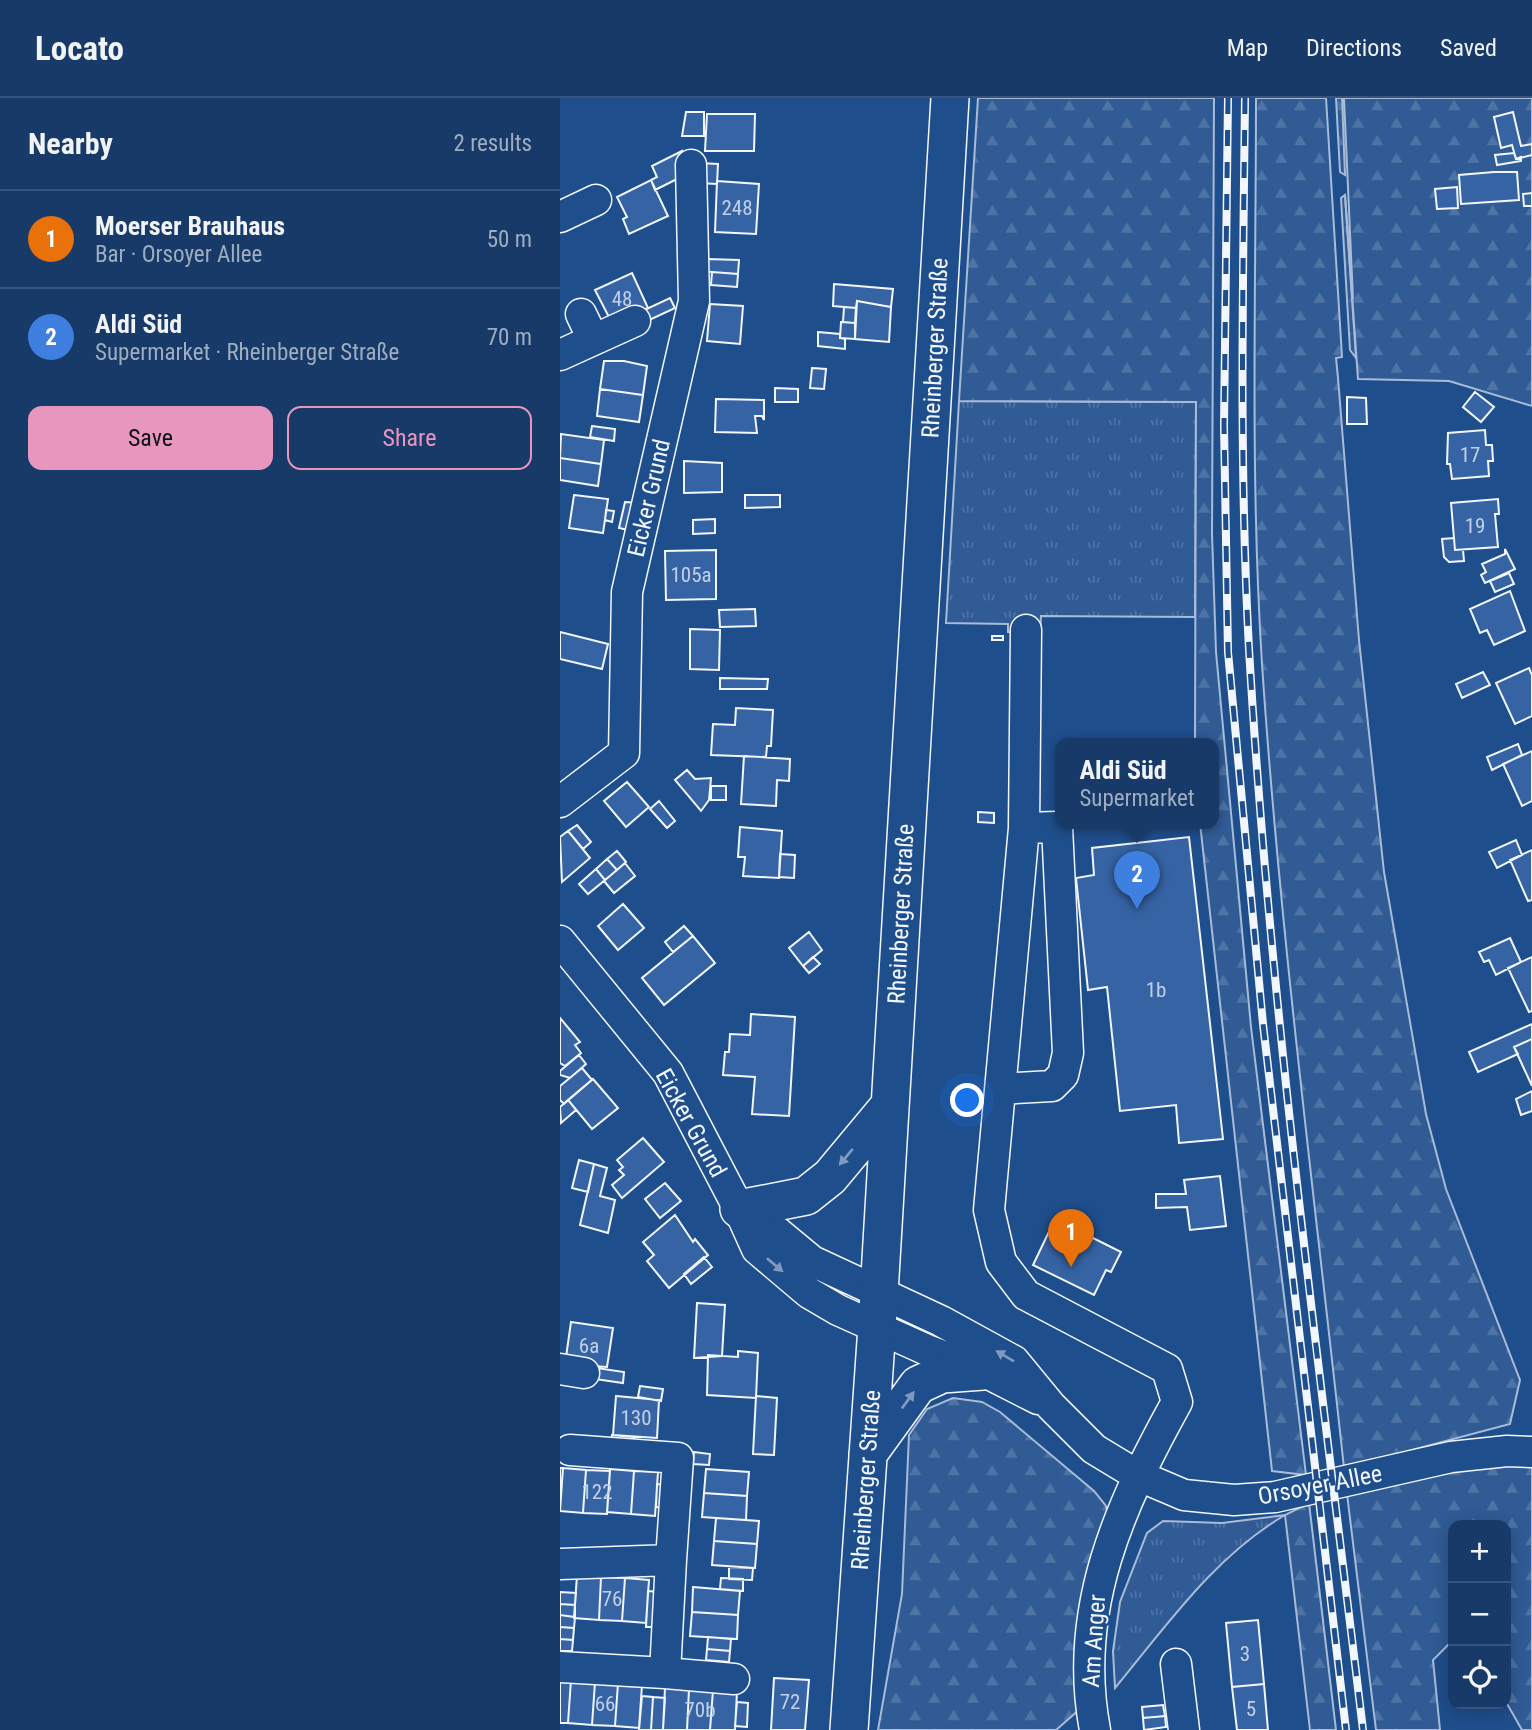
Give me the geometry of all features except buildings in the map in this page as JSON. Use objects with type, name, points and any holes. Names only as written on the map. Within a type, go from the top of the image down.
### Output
[{"type":"main road","name":"Rheinberger Straße","points":[[849,1730],[877,1327],[950,98]]},
{"type":"main road","points":[[739,1209],[806,1196],[830,1177],[890,1105]]},
{"type":"main road","points":[[868,1455],[918,1385],[942,1374],[983,1371]]},
{"type":"street","name":"Eicker Grund","points":[[560,802],[624,753],[627,592],[694,301],[691,165]]},
{"type":"street","points":[[560,217],[596,200]]},
{"type":"street","points":[[560,355],[587,327],[635,321]]},
{"type":"street","name":"Am Anger","points":[[1026,630],[1024,828],[989,1210],[1001,1262],[1026,1295],[1167,1369],[1177,1402],[1137,1475],[1096,1587],[1090,1620],[1088,1685],[1095,1730]]},
{"type":"street","points":[[1024,828],[1055,827]]},
{"type":"street","points":[[1000,1089],[1052,1086],[1063,1075],[1068,1053],[1056,829]]},
{"type":"street","name":"Eicker Grund","points":[[564,953],[667,1073],[739,1209],[757,1249],[809,1293],[838,1310],[877,1327]]},
{"type":"street","points":[[739,1209],[777,1232],[812,1261],[879,1290]]},
{"type":"street","name":"Orsoyer Allee","points":[[879,1290],[1014,1361],[1051,1406],[1094,1449],[1137,1475],[1184,1495],[1234,1500],[1275,1497],[1451,1457],[1507,1451],[1532,1452]]},
{"type":"street","name":"Orsoyer Allee","points":[[877,1327],[983,1371],[1051,1406]]},
{"type":"street","points":[[570,1451],[678,1458],[665,1673]]},
{"type":"street","points":[[560,1564],[671,1560]]},
{"type":"street","points":[[1176,1664],[1184,1730]]},
{"type":"street","points":[[560,1667],[734,1679]]},
{"type":"green space","points":[[978,98],[1214,98],[1212,534],[1216,652],[1251,1027],[1306,1475],[1272,1471],[1201,829],[1219,829],[1219,738],[1195,738],[1196,402],[959,401]]},
{"type":"green space","points":[[1256,98],[1326,98],[1342,357],[1336,358],[1359,640],[1384,872],[1426,1114],[1446,1189],[1520,1380],[1510,1424],[1344,1468],[1288,966],[1262,664],[1255,452]]},
{"type":"green space","points":[[1336,98],[1342,98],[1345,175],[1340,172]]},
{"type":"green space","points":[[1344,98],[1532,98],[1532,406],[1449,381],[1358,379],[1345,195],[1353,299]]},
{"type":"green space","points":[[1345,195],[1356,358],[1350,350],[1341,198]]},
{"type":"green space","points":[[959,401],[1196,402],[1195,617],[1041,616],[1040,634],[1008,632],[1008,624],[946,623]]},
{"type":"green space","points":[[953,1398],[982,1402],[1000,1412],[1094,1491],[1106,1506],[1108,1516],[1080,1709],[1056,1730],[878,1730],[902,1594],[909,1435],[927,1409]]},
{"type":"green space","points":[[1532,1464],[1532,1730],[1522,1730],[1510,1709],[1511,1520],[1448,1520],[1448,1645],[1433,1660],[1440,1730],[1376,1730],[1347,1494],[1474,1466]]},
{"type":"green space","points":[[1309,1503],[1336,1730],[1310,1730],[1285,1515]]},
{"type":"green space","points":[[1285,1515],[1259,1532],[1214,1572],[1115,1688],[1113,1651],[1120,1602],[1147,1533],[1163,1521],[1222,1523]]},
{"type":"railway","points":[[1228,98],[1224,426],[1228,652],[1263,1024],[1346,1730]]},
{"type":"railway","points":[[1245,98],[1242,374],[1244,512],[1258,785],[1298,1191],[1363,1730]]},
{"type":"place","name":"Aldi Süd","points":[[1137,909]]},
{"type":"place","name":"Moerser Brauhaus","points":[[1071,1267]]}]
